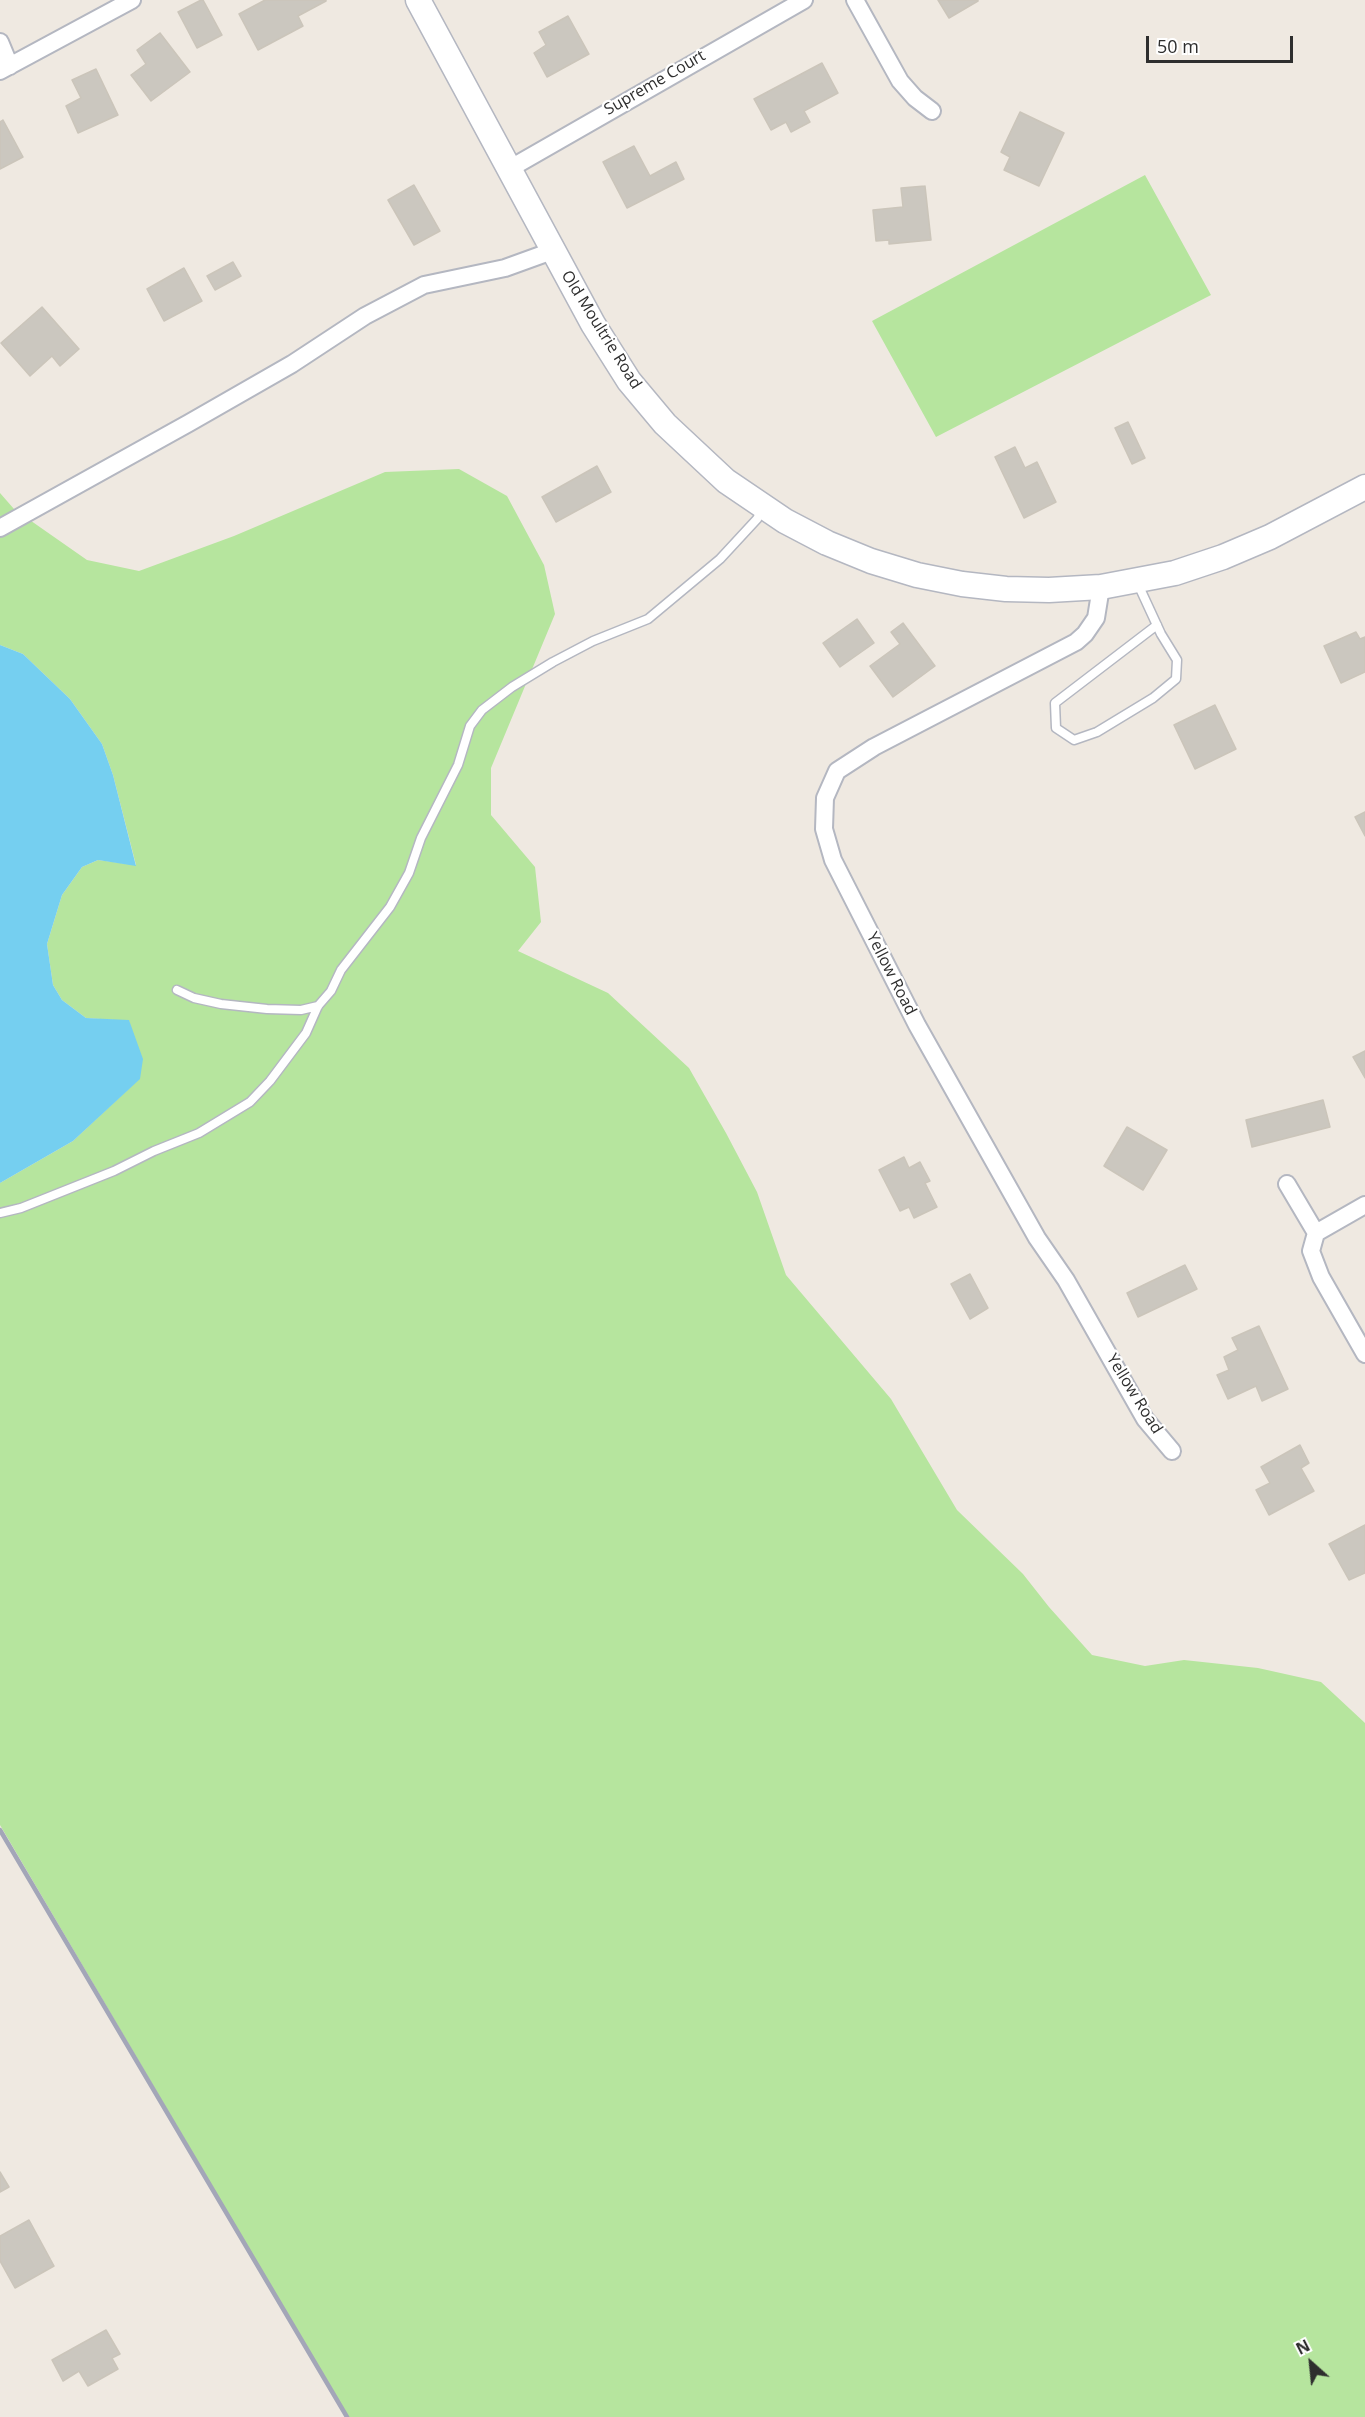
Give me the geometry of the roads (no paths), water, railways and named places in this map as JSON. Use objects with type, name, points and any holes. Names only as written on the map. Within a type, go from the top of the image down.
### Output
[{"type":"main road","name":"Old Moultrie Road","points":[[418,0],[552,251],[593,324],[629,381],[664,424],[726,481],[764,508],[827,543],[871,561],[917,575],[962,584],[1049,591],[1101,587],[1175,573],[1242,549],[1270,537],[1365,487]]},
{"type":"street","points":[[0,42],[5,69],[132,0]]},
{"type":"street","name":"Supreme Court","points":[[509,169],[804,0]]},
{"type":"street","points":[[855,0],[900,81],[915,98],[932,111]]},
{"type":"street","points":[[0,528],[292,364],[365,316],[424,285],[505,268],[552,251]]},
{"type":"street","name":"Yellow Road","points":[[1101,587],[1096,618],[1076,642],[874,747],[837,771],[825,798],[824,829],[833,860],[929,1045],[1037,1238],[1066,1280],[1145,1419],[1172,1451]]},
{"type":"street","points":[[1287,1184],[1316,1233]]},
{"type":"street","points":[[1365,1205],[1316,1233],[1311,1251],[1321,1277],[1365,1354]]},
{"type":"lane","points":[[0,1213],[21,1208],[82,1185],[154,1151],[199,1133],[250,1102],[270,1081],[306,1033],[318,1006],[331,991],[341,970],[390,907],[409,873],[421,838],[458,765],[470,726],[482,710],[512,687],[553,662],[593,641],[648,619],[720,559],[757,519],[764,508]]},
{"type":"lane","points":[[1137,582],[1157,625],[1177,660],[1176,679],[1153,698],[1097,732],[1074,740],[1056,728],[1055,703],[1157,625]]},
{"type":"lane","points":[[177,990],[194,998],[267,1010],[301,1010],[318,1006]]},
{"type":"water","points":[[0,645],[23,654],[70,699],[102,744],[113,775],[136,866],[98,860],[82,867],[62,895],[47,944],[53,985],[62,1000],[86,1018],[129,1020],[143,1059],[140,1079],[73,1141],[0,1183]]},
{"type":"railway","points":[[0,1830],[347,2417]]}]
